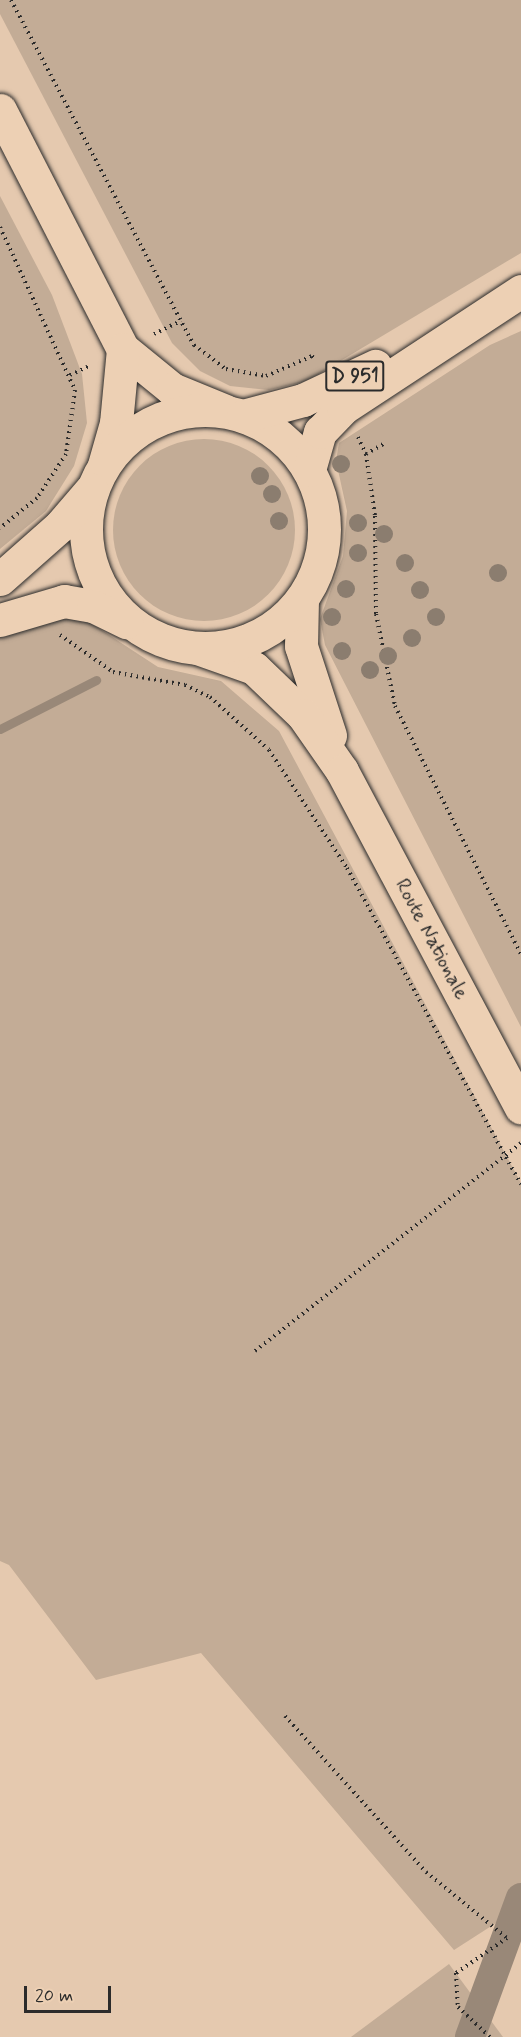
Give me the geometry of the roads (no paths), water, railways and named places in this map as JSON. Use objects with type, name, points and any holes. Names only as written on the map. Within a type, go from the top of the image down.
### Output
[{"type":"main road","points":[[0,110],[109,356],[116,423],[86,519],[88,554],[106,596],[138,628]]},
{"type":"main road","name":"D 951","points":[[309,470],[320,432],[343,408],[463,326],[521,291]]},
{"type":"main road","name":"D 951","points":[[234,413],[303,400],[463,326]]},
{"type":"main road","points":[[109,356],[172,389],[234,413],[288,443],[309,470],[322,502],[325,536],[318,569],[302,599],[272,629],[251,640],[197,648]]},
{"type":"main road","points":[[0,579],[60,526],[138,430],[170,415],[234,413]]},
{"type":"main road","name":"Route Nationale","points":[[302,599],[301,646],[342,771]]},
{"type":"main road","name":"Route Nationale","points":[[0,620],[45,603],[93,606],[138,628],[254,668],[274,684],[303,715],[342,771],[521,1107]]},
{"type":"waterway","points":[[0,729],[96,680]]},
{"type":"waterway","points":[[470,2037],[521,1898]]}]
